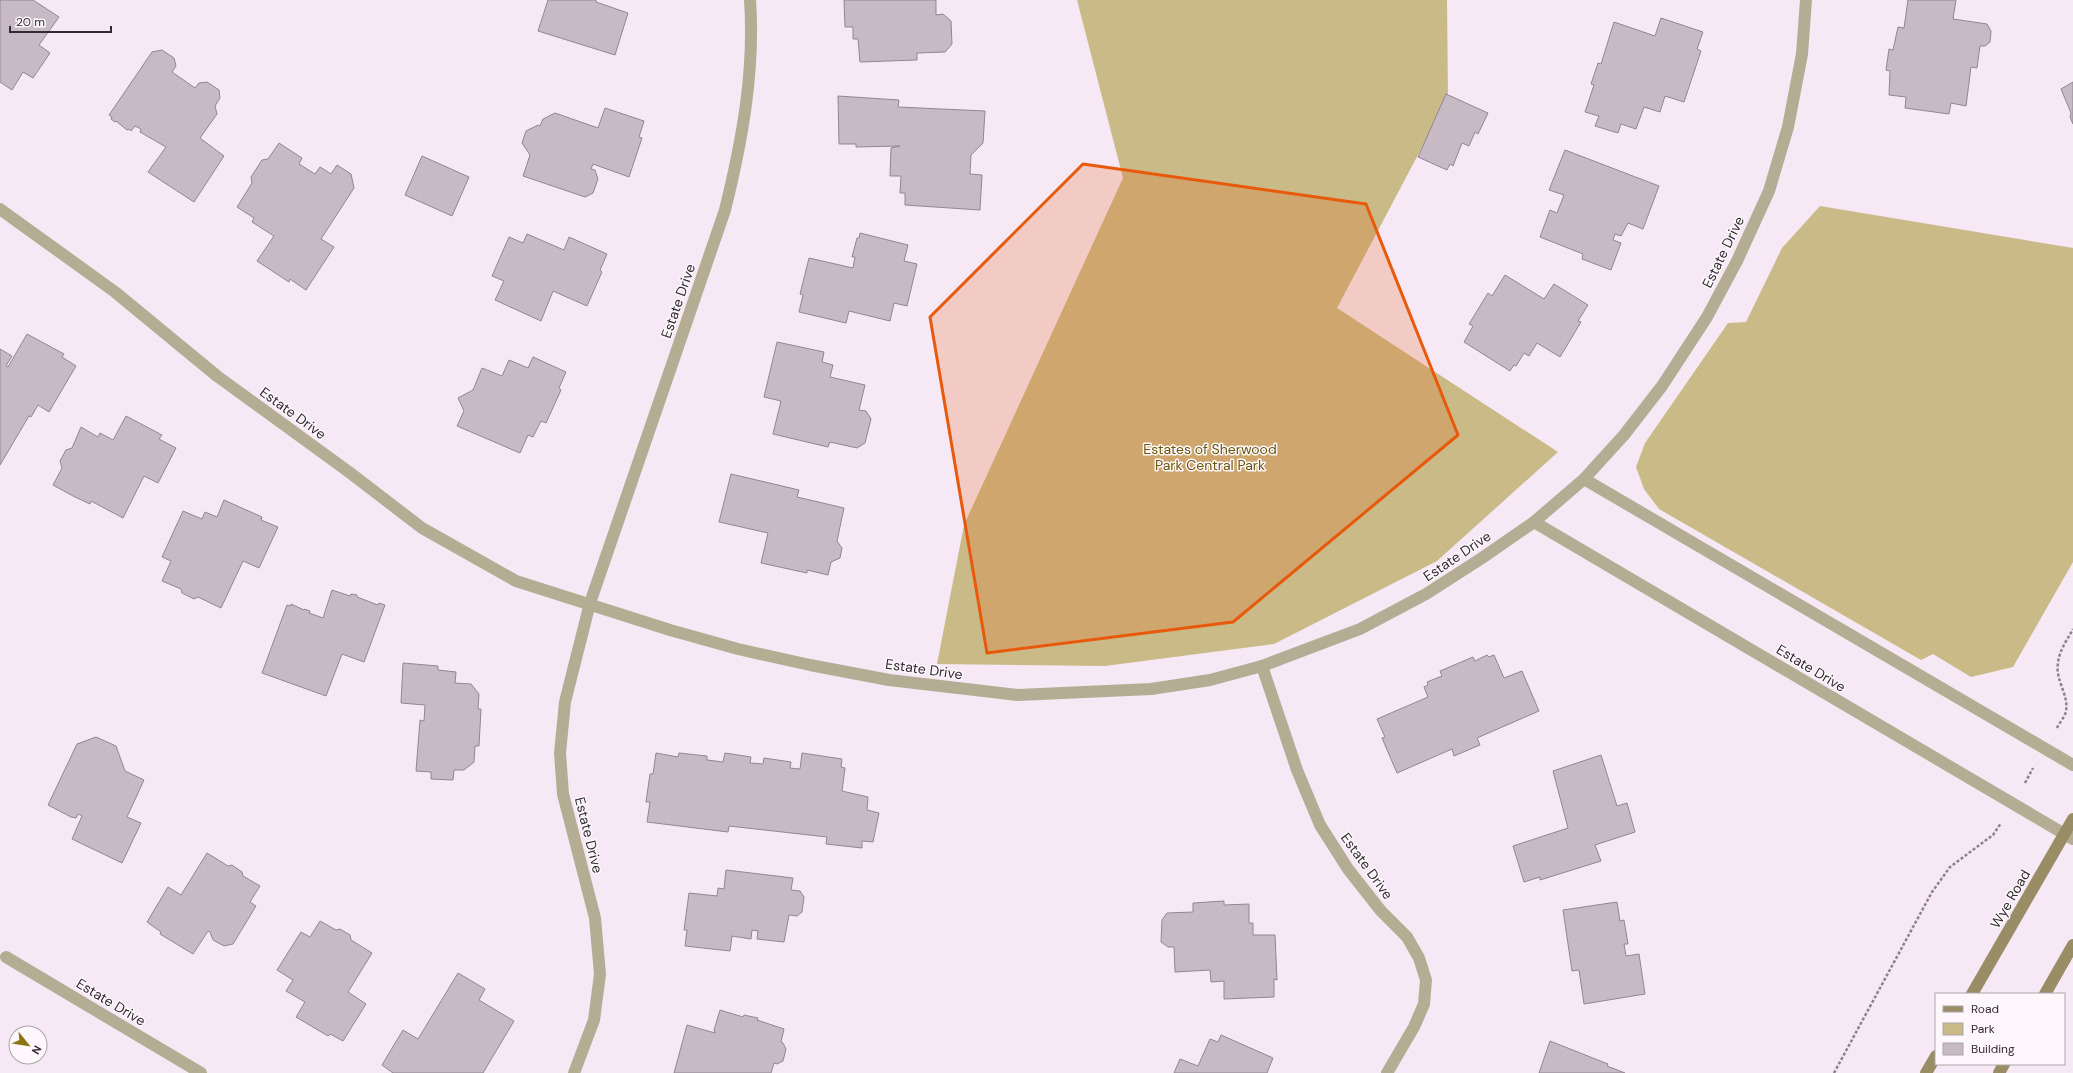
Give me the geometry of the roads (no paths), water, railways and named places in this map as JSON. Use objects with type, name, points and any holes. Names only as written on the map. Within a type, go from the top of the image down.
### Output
[{"type":"main road","name":"Wye Road","points":[[1973,993],[2069,837],[2073,819]]},
{"type":"main road","points":[[2046,993],[2073,946]]},
{"type":"main road","points":[[1926,1073],[1935,1058]]},
{"type":"street","name":"Estate Drive","points":[[574,1073],[594,1020],[600,974],[595,918],[563,794],[560,753],[564,702],[590,603],[725,210],[740,150],[748,101],[752,31],[750,0]]},
{"type":"street","name":"Estate Drive","points":[[0,208],[115,292],[217,376],[349,472],[422,528],[516,581],[590,603],[670,630],[810,666],[889,680],[1018,695],[1150,689],[1210,680],[1262,666],[1360,629],[1426,594],[1534,522],[1584,479],[1624,435],[1662,386],[1707,318],[1738,261],[1769,190],[1788,127],[1802,54],[1806,0]]},
{"type":"street","points":[[1584,479],[2073,765]]},
{"type":"street","name":"Estate Drive","points":[[1534,522],[2069,837]]},
{"type":"street","name":"Estate Drive","points":[[1262,666],[1297,770],[1320,825],[1348,870],[1381,911],[1407,937],[1419,958],[1426,980],[1424,1004],[1414,1026],[1387,1073]]},
{"type":"street","name":"Estate Drive","points":[[6,957],[201,1073]]},
{"type":"park label","name":"Estates of Sherwood Park Central Park","points":[[1210,458]]}]
